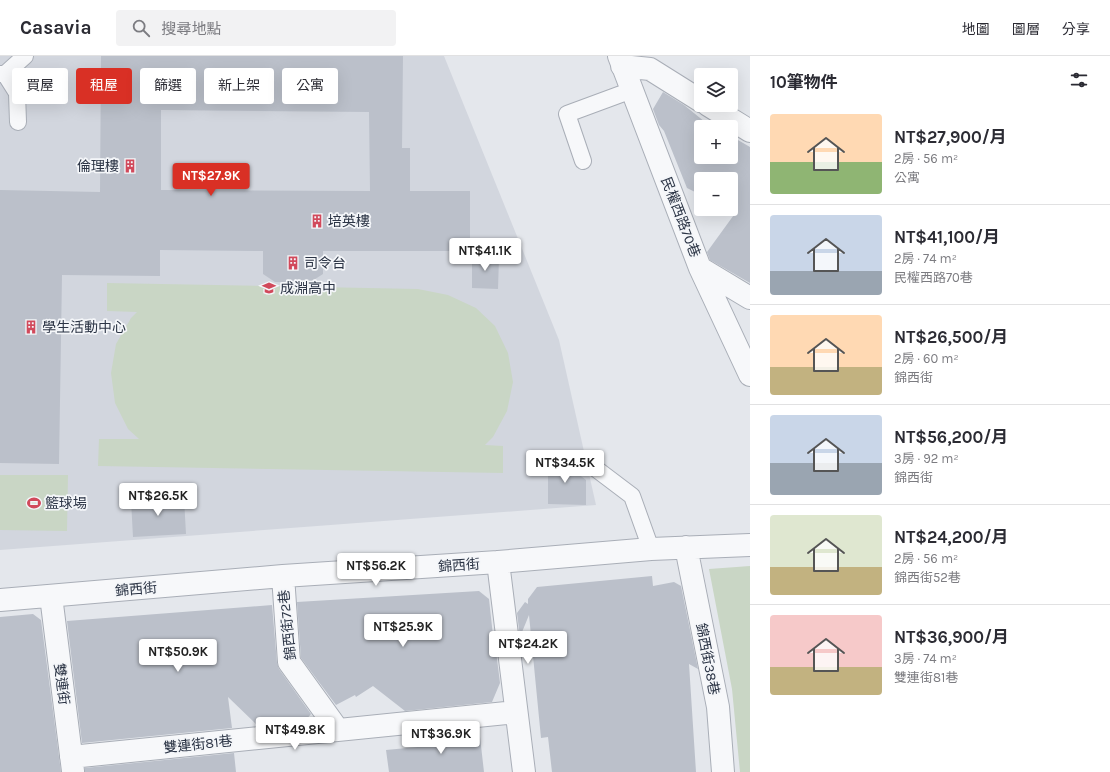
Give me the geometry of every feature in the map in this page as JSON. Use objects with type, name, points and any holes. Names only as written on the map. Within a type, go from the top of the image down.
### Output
[{"type":"street","name":"民權西路70巷","points":[[621,61],[700,268],[750,375]]},
{"type":"street","points":[[621,61],[650,69],[694,97]]},
{"type":"street","points":[[719,112],[750,131]]},
{"type":"street","points":[[700,268],[750,298]]},
{"type":"street","name":"錦西街","points":[[0,600],[283,576],[498,562],[651,549],[750,545]]},
{"type":"street","name":"錦西街38巷","points":[[686,547],[718,707],[723,772]]},
{"type":"street","points":[[498,562],[524,772]]},
{"type":"street","name":"錦西街72巷","points":[[283,576],[289,662],[338,730]]},
{"type":"street","name":"雙連街","points":[[51,596],[72,765]]},
{"type":"street","name":"雙連街81巷","points":[[72,765],[338,730],[516,712]]},
{"type":"lane","points":[[18,122],[17,93],[3,74],[25,56]]},
{"type":"lane","points":[[584,161],[567,114],[632,90]]},
{"type":"lane","points":[[591,465],[632,496],[651,549]]},
{"type":"shaded area","name":"成淵高中","points":[[0,56],[444,56],[559,340],[596,505],[0,550]]},
{"type":"green space","points":[[107,283],[418,289],[448,295],[476,308],[495,326],[508,353],[513,382],[507,411],[493,437],[485,445],[503,446],[503,473],[98,466],[99,439],[139,439],[128,429],[115,403],[111,373],[116,344],[131,318],[137,312],[107,311]]},
{"type":"green space","name":"籃球場","points":[[0,475],[68,475],[67,531],[0,530]]},
{"type":"green space","points":[[750,566],[750,772],[740,772],[732,689],[709,569]]},
{"type":"building","points":[[101,56],[403,56],[402,148],[410,148],[410,191],[470,191],[470,251],[323,251],[323,274],[309,283],[275,282],[263,274],[263,251],[160,250],[160,276],[62,275],[59,464],[0,463],[0,190],[100,192],[101,104],[132,104],[132,68],[101,68]],"holes":[[[161,110],[369,112],[370,191],[161,190]]]},
{"type":"building","points":[[663,92],[684,105],[703,120],[694,120],[694,164],[738,164],[738,140],[750,147],[750,283],[710,260],[707,252],[733,216],[738,216],[738,172],[694,172],[694,192],[687,188],[664,131],[659,125],[653,109]]},
{"type":"building","points":[[472,256],[499,257],[498,289],[472,288]]},
{"type":"building","points":[[548,451],[586,480],[586,505],[548,504]]},
{"type":"building","points":[[184,498],[186,534],[133,537],[131,500]]},
{"type":"building","points":[[652,576],[653,586],[674,582],[681,586],[698,669],[689,664],[696,772],[552,772],[548,737],[541,738],[529,615],[520,637],[517,613],[525,602],[528,604],[528,599],[537,587]]},
{"type":"building","points":[[479,591],[489,599],[500,683],[492,702],[405,711],[373,686],[356,697],[355,695],[336,705],[301,658],[297,602]]},
{"type":"building","points":[[272,605],[277,663],[279,669],[311,714],[305,721],[258,726],[228,697],[232,728],[82,743],[67,621]]},
{"type":"building","points":[[33,614],[41,620],[61,772],[0,772],[0,617]]},
{"type":"building","points":[[479,728],[484,772],[389,772],[386,750],[449,744],[434,733]]},
{"type":"building","points":[[234,753],[236,772],[85,772],[85,768]]},
{"type":"place","name":"倫理樓","points":[[130,166]]},
{"type":"place","name":"培英樓","points":[[317,221]]},
{"type":"place","name":"司令台","points":[[293,263]]},
{"type":"place","name":"成淵高中","points":[[269,288]]},
{"type":"place","name":"學生活動中心","points":[[31,327]]},
{"type":"place","name":"籃球場","points":[[34,503]]}]
